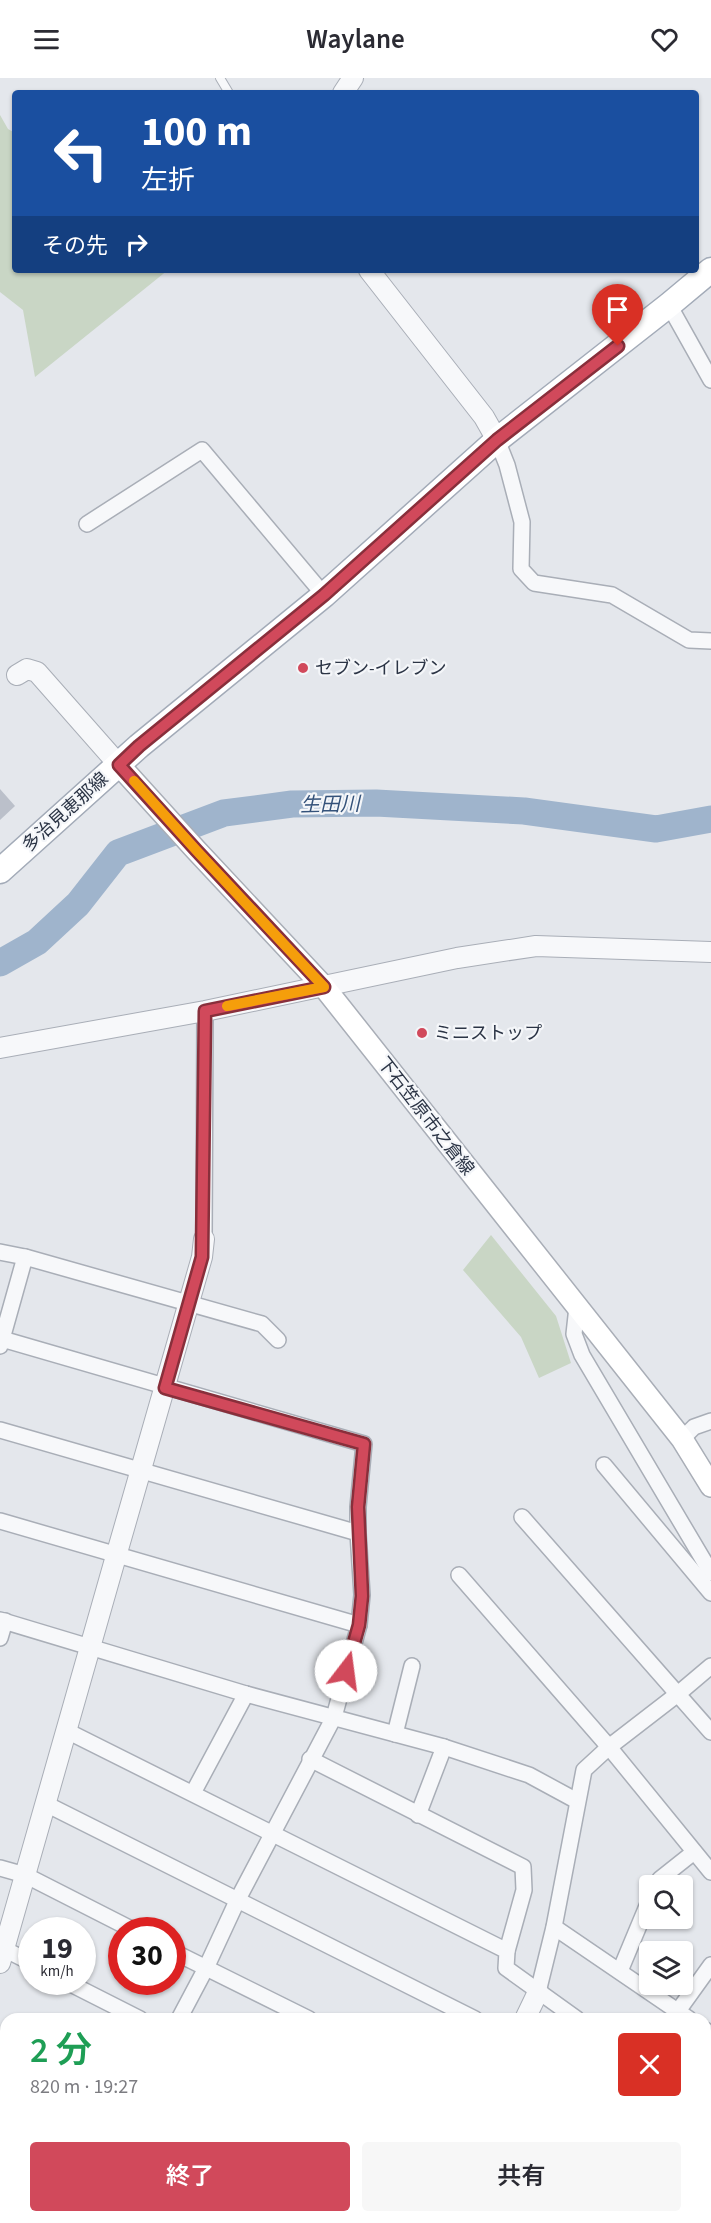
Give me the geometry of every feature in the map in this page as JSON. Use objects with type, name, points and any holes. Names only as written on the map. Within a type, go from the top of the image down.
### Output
[{"type":"main road","name":"多治見恵那線","points":[[0,871],[139,746],[324,595],[497,440],[711,270]]},
{"type":"main road","name":"下石笠原市之倉線","points":[[119,765],[324,987],[682,1439],[711,1486]]},
{"type":"street","points":[[371,273],[484,417],[497,440],[507,465],[522,522],[521,569],[534,583],[612,594],[689,640],[711,641]]},
{"type":"street","points":[[669,305],[711,380]]},
{"type":"street","points":[[87,524],[202,450],[324,595]]},
{"type":"street","points":[[17,675],[27,669],[37,672],[119,765]]},
{"type":"street","points":[[0,1048],[205,1011],[457,958],[536,946],[711,952]]},
{"type":"street","points":[[18,1960],[2,1956],[91,1647],[115,1554],[202,1257],[205,1011]]},
{"type":"street","points":[[0,1252],[25,1257],[262,1324],[278,1340]]},
{"type":"street","points":[[25,1257],[1,1342],[364,1444],[358,1507],[362,1596],[359,1625],[334,1717],[237,1899],[206,1968],[182,2013]]},
{"type":"street","points":[[577,1307],[574,1334],[582,1355],[711,1573]]},
{"type":"street","points":[[682,1439],[694,1427],[711,1420]]},
{"type":"street","points":[[0,1430],[358,1533]]},
{"type":"street","points":[[604,1465],[711,1593]]},
{"type":"street","points":[[522,1517],[711,1731]]},
{"type":"street","points":[[0,1521],[359,1625]]},
{"type":"street","points":[[459,1575],[609,1747],[711,1872]]},
{"type":"street","points":[[0,1638],[2,1620],[246,1694],[444,1747],[529,1775],[577,1801]]},
{"type":"street","points":[[395,1734],[412,1666]]},
{"type":"street","points":[[528,2013],[538,1992],[554,1927],[584,1770],[609,1747],[711,1666]]},
{"type":"street","points":[[193,1793],[246,1694]]},
{"type":"street","points":[[67,1731],[507,1951]]},
{"type":"street","points":[[418,1815],[444,1747]]},
{"type":"street","points":[[310,1759],[523,1867],[524,1890],[507,1951],[506,1968],[568,2013]]},
{"type":"street","points":[[46,1804],[463,2013]]},
{"type":"street","points":[[665,1875],[694,1852]]},
{"type":"street","points":[[0,1868],[26,1875],[108,1917]]},
{"type":"street","points":[[620,1971],[639,1925]]},
{"type":"street","points":[[554,1927],[681,2013]]},
{"type":"street","points":[[186,1958],[297,2013]]},
{"type":"street","points":[[685,2013],[711,1965]]},
{"type":"street","points":[[93,1995],[128,2013]]},
{"type":"green space","points":[[0,115],[8,129],[12,131],[12,273],[164,273],[35,377],[23,310],[0,292]]},
{"type":"green space","points":[[491,1235],[556,1316],[571,1363],[539,1378],[521,1337],[463,1270]]},
{"type":"building","points":[[0,789],[15,806],[0,820]]},
{"type":"waterway","name":"生田川","points":[[0,963],[37,942],[78,904],[118,853],[224,813],[292,804],[376,803],[524,811],[656,829],[711,819]]},
{"type":"slow traffic","points":[[134,781],[324,987],[227,1006]]},
{"type":"place","name":"セブン-イレブン","points":[[303,668]]},
{"type":"place","name":"ミニストップ","points":[[422,1033]]},
{"type":"route","points":[[346,1671],[359,1625],[362,1596],[358,1507],[364,1444],[165,1388],[202,1257],[204,1239],[205,1011],[324,987],[119,765],[139,746],[324,595],[497,440],[618,346]]}]
